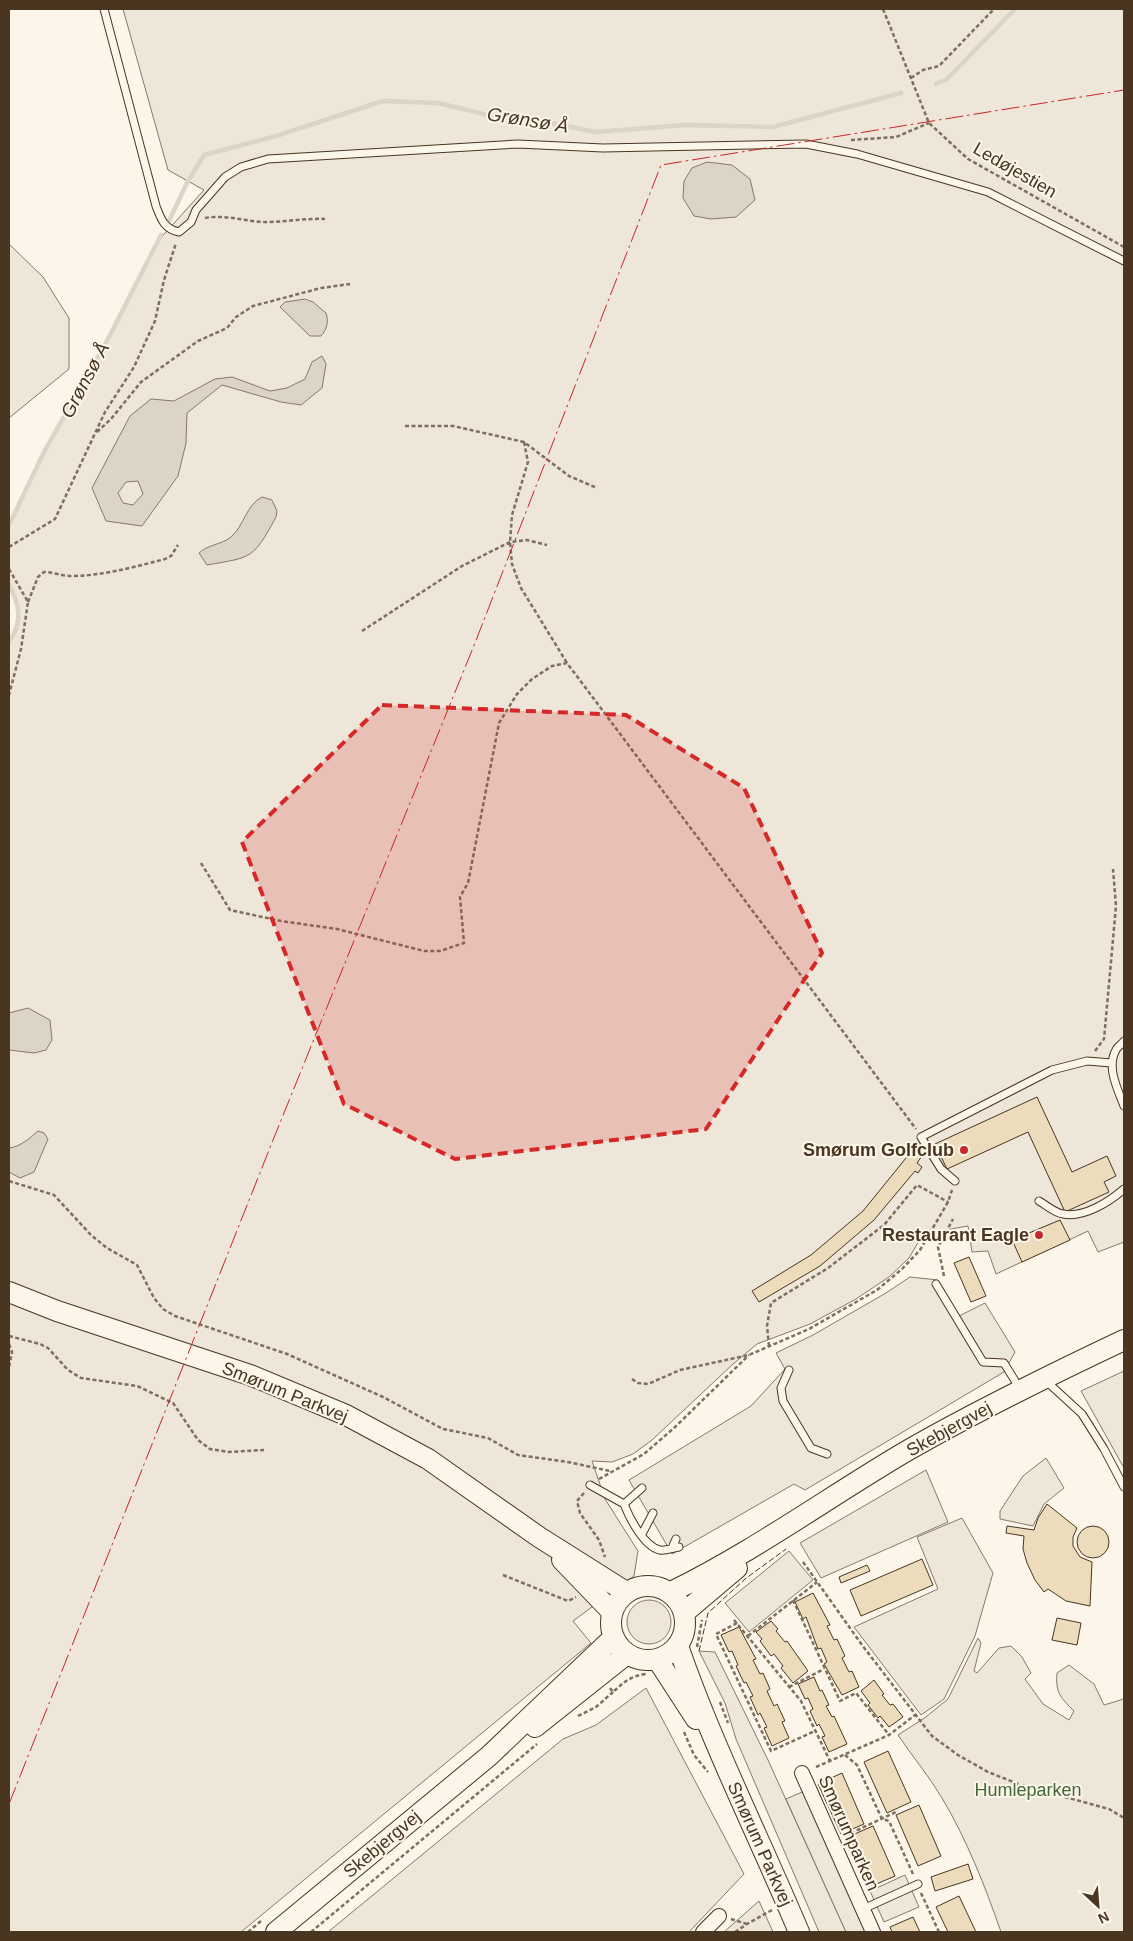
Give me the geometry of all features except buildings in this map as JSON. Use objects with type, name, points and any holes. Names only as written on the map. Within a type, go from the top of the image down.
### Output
[{"type":"street","name":"Smørum Parkvej","points":[[9,1292],[57,1312],[250,1375],[346,1415],[428,1459],[539,1537],[626,1592]]},
{"type":"street","name":"Skebjergvej","points":[[671,1592],[708,1574],[780,1531],[906,1451],[1042,1378],[1124,1340]]},
{"type":"street","name":"Skebjergvej","points":[[694,1612],[780,1531]]},
{"type":"street","name":"Smørum Parkvej","points":[[539,1537],[612,1612]]},
{"type":"street","points":[[637,1586],[661,1587],[671,1592],[679,1601],[694,1612],[686,1624],[684,1635],[687,1648],[672,1652],[655,1668],[627,1654],[619,1647],[611,1625],[612,1612],[626,1592],[637,1586]]},
{"type":"street","name":"Skebjergvej","points":[[276,1932],[488,1756],[614,1637]]},
{"type":"street","name":"Smørum Parkvej","points":[[687,1648],[720,1757],[799,1932]]},
{"type":"street","name":"Skebjergvej","points":[[488,1756],[536,1727],[599,1674],[627,1654]]},
{"type":"street","name":"Smørum Parkvej","points":[[655,1668],[720,1757]]},
{"type":"street","name":"Smørumparken","points":[[802,1773],[873,1932]]},
{"type":"street","points":[[703,1932],[719,1916]]},
{"type":"lane","points":[[104,9],[156,206],[162,222],[167,228],[179,232],[191,222],[196,210],[225,178],[241,167],[268,159],[518,144],[603,148],[806,144],[857,154],[988,192],[1124,261]]},
{"type":"lane","points":[[1124,1041],[1115,1050],[1112,1063],[1113,1077],[1124,1106]]},
{"type":"lane","points":[[955,1182],[941,1169],[921,1136],[1052,1070],[1087,1061],[1112,1063]]},
{"type":"lane","points":[[1039,1201],[1062,1214],[1080,1213],[1111,1200],[1124,1189]]},
{"type":"lane","points":[[936,1284],[984,1362],[1004,1363],[1020,1390]]},
{"type":"lane","points":[[789,1370],[781,1388],[784,1401],[811,1448],[827,1454]]},
{"type":"lane","points":[[1042,1378],[1082,1414],[1104,1449],[1124,1487]]},
{"type":"lane","points":[[590,1485],[624,1504],[629,1518],[653,1548],[661,1550],[675,1547],[676,1539]]},
{"type":"lane","points":[[624,1504],[642,1488]]},
{"type":"lane","points":[[642,1534],[653,1513]]},
{"type":"lane","name":"Smørumparken","points":[[863,1909],[918,1884]]},
{"type":"path","name":"Ledøjestien","points":[[883,9],[929,123],[968,159],[1124,246]]},
{"type":"path","points":[[911,78],[923,70],[939,66],[994,9]]},
{"type":"path","points":[[847,141],[896,137],[929,123]]},
{"type":"path","points":[[191,222],[198,218],[211,216],[265,222],[309,218],[325,219]]},
{"type":"path","points":[[9,547],[55,519],[105,412],[134,367],[155,321],[164,280],[179,232]]},
{"type":"path","points":[[95,434],[111,419],[141,382],[198,341],[226,328],[236,317],[253,306],[321,288],[350,284]]},
{"type":"path","points":[[405,426],[453,426],[524,442],[569,476],[597,488]]},
{"type":"path","points":[[524,442],[528,462],[512,515],[510,542],[512,564],[520,588],[567,663],[921,1136]]},
{"type":"path","points":[[362,631],[462,566],[510,542],[527,540],[547,545]]},
{"type":"path","points":[[9,694],[21,649],[28,602],[38,577],[44,572],[54,572],[68,577],[106,573],[165,559],[171,556],[178,545]]},
{"type":"path","points":[[9,569],[28,602]]},
{"type":"path","points":[[201,863],[230,910],[337,929],[424,950],[440,951],[464,943],[460,896],[468,883],[499,723],[517,694],[532,679],[552,666],[567,663]]},
{"type":"path","points":[[1087,1061],[1104,1039],[1116,906],[1113,869]]},
{"type":"path","points":[[9,1181],[54,1195],[107,1248],[137,1265],[154,1298],[164,1309],[175,1316],[287,1354],[383,1397],[442,1429],[488,1438],[518,1455],[568,1462],[610,1471]]},
{"type":"path","points":[[632,1379],[638,1383],[648,1384],[680,1370],[749,1355],[809,1329],[877,1290],[902,1270],[920,1250],[948,1202],[955,1182]]},
{"type":"path","points":[[769,1346],[767,1326],[771,1303],[828,1268],[884,1225],[917,1185],[948,1202]]},
{"type":"path","points":[[946,1280],[942,1271],[938,1247],[953,1219]]},
{"type":"path","points":[[9,1336],[48,1348],[68,1370],[81,1378],[137,1386],[173,1403],[198,1440],[210,1449],[228,1452],[264,1450]]},
{"type":"path","points":[[9,1344],[12,1352],[9,1367]]},
{"type":"path","points":[[803,1562],[932,1736],[958,1755],[988,1772],[1021,1785],[1109,1809],[1124,1818]]},
{"type":"path","points":[[748,1636],[817,1582]]},
{"type":"path","points":[[792,1600],[840,1701],[856,1693],[889,1735]]},
{"type":"path","points":[[687,1648],[694,1612]]},
{"type":"path","points":[[734,1620],[801,1701],[830,1761]]},
{"type":"path","points":[[737,1623],[716,1634],[771,1751],[815,1731]]},
{"type":"path","points":[[573,1718],[585,1714],[596,1707],[630,1678],[637,1674],[647,1674],[655,1668]]},
{"type":"path","points":[[789,1687],[824,1669]]},
{"type":"path","points":[[599,1674],[613,1692]]},
{"type":"path","points":[[802,1773],[889,1735],[915,1715]]},
{"type":"path","points":[[312,1932],[538,1744]]},
{"type":"path","points":[[845,1755],[857,1765],[882,1819],[889,1821],[939,1932]]},
{"type":"path","points":[[832,1842],[898,1811]]},
{"type":"path","points":[[735,1932],[786,1902]]},
{"type":"highlighted area","points":[[382,705],[626,715],[744,788],[822,953],[706,1129],[455,1159],[344,1104],[242,842]]},
{"type":"green space","points":[[123,9],[1124,9],[1124,1242],[1098,1252],[1088,1231],[996,1274],[988,1251],[972,1252],[968,1226],[923,1234],[909,1258],[889,1277],[856,1299],[810,1324],[757,1344],[652,1440],[633,1454],[612,1462],[592,1461],[605,1499],[638,1551],[634,1576],[573,1621],[591,1643],[241,1932],[9,1932],[9,642],[15,633],[19,617],[17,600],[9,585],[9,525],[45,450],[108,339],[156,243],[204,190],[168,170]]},
{"type":"green space","points":[[9,244],[43,277],[69,318],[69,369],[9,418]]},
{"type":"green space","points":[[1124,1371],[1124,1468],[1081,1391]]},
{"type":"green space","points":[[962,1518],[993,1573],[975,1636],[944,1699],[921,1715],[854,1627],[938,1589],[917,1537]]},
{"type":"green space","points":[[645,1600],[653,1600],[665,1606],[671,1622],[665,1638],[653,1644],[645,1644],[633,1638],[627,1626],[627,1618],[633,1606]]},
{"type":"green space","name":"Humleparken","points":[[978,1638],[981,1643],[974,1671],[977,1673],[999,1648],[1011,1646],[1022,1657],[1031,1673],[1025,1679],[1043,1704],[1069,1720],[1074,1711],[1060,1695],[1057,1686],[1057,1673],[1069,1665],[1094,1684],[1104,1705],[1124,1699],[1124,1932],[1001,1932],[989,1898],[960,1830],[932,1782],[898,1735],[926,1717],[948,1699]]},
{"type":"green space","points":[[699,1651],[715,1652],[768,1760],[846,1932],[819,1932],[736,1739],[725,1703]]},
{"type":"green space","points":[[646,1688],[744,1874],[689,1932],[328,1932],[563,1739],[596,1725]]},
{"type":"green space","points":[[759,1901],[773,1932],[724,1932]]},
{"type":"shaded area","points":[[707,162],[732,165],[750,179],[755,200],[736,217],[711,219],[694,216],[683,198],[684,181],[692,168]]},
{"type":"shaded area","points":[[305,299],[313,302],[326,313],[327,325],[321,336],[310,336],[280,307],[285,302]]},
{"type":"shaded area","points":[[322,356],[326,364],[322,388],[301,405],[281,402],[222,385],[187,413],[186,443],[178,476],[142,526],[106,521],[92,488],[130,416],[151,399],[174,401],[215,379],[232,377],[270,391],[287,388],[305,379],[312,362]],"holes":[[[138,481],[143,494],[133,505],[123,503],[118,493],[126,482]]]},
{"type":"shaded area","points":[[262,497],[272,500],[277,511],[276,517],[256,549],[250,554],[234,560],[207,565],[199,553],[231,537],[252,505]]},
{"type":"shaded area","points":[[28,1008],[50,1020],[52,1040],[46,1050],[34,1053],[9,1050],[9,1013]]},
{"type":"shaded area","points":[[38,1131],[44,1133],[48,1139],[34,1172],[20,1178],[9,1172],[9,1148],[21,1144]]},
{"type":"shaded area","points":[[910,1277],[938,1280],[959,1316],[985,1303],[1015,1352],[1004,1372],[805,1490],[794,1484],[672,1554],[629,1480],[751,1406],[785,1369],[776,1353],[813,1335]]},
{"type":"shaded area","points":[[1046,1458],[1064,1488],[1044,1504],[1033,1526],[1000,1519],[1000,1511],[1023,1476]]},
{"type":"shaded area","points":[[926,1470],[948,1522],[821,1578],[800,1543]]},
{"type":"shaded area","points":[[789,1551],[813,1580],[749,1632],[725,1603]]},
{"type":"shaded area","points":[[809,1789],[873,1932],[846,1932],[786,1799]]},
{"type":"shaded area","points":[[905,1875],[919,1907],[884,1922],[870,1891]]},
{"type":"waterway","name":"Grønsø Å","points":[[936,84],[947,79],[1015,9]]},
{"type":"waterway","name":"Grønsø Å","points":[[169,221],[187,183],[204,155],[273,137],[383,101],[438,103],[525,124],[551,123],[596,132],[685,125],[773,127],[901,93]]},
{"type":"waterway","name":"Grønsø Å","points":[[9,525],[45,450],[108,339],[161,235]]},
{"type":"waterway","name":"Grønsø Å","points":[[9,585],[18,607],[18,620],[9,642]]},
{"type":"fence","points":[[699,1651],[708,1613],[745,1579],[786,1549]]},
{"type":"power","points":[[9,1804],[273,1140],[475,643],[661,165],[1124,90]]},
{"type":"place","name":"Smørum Golfclub","points":[[964,1150]]},
{"type":"place","name":"Restaurant Eagle","points":[[1039,1235]]}]
